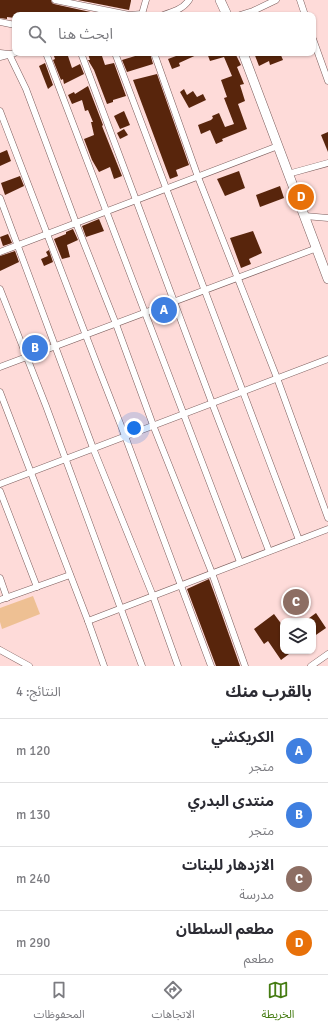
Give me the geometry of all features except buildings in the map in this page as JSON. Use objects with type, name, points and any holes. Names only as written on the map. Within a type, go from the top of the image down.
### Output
[{"type":"main road","points":[[220,0],[226,12]]},
{"type":"main road","points":[[244,56],[328,279]]},
{"type":"street","points":[[55,0],[114,12]]},
{"type":"street","points":[[143,12],[146,0]]},
{"type":"street","points":[[172,12],[186,5],[189,0]]},
{"type":"street","points":[[250,12],[276,0]]},
{"type":"street","points":[[300,0],[304,12]]},
{"type":"street","points":[[0,22],[12,24]]},
{"type":"street","points":[[316,46],[326,70],[328,81]]},
{"type":"street","points":[[0,52],[12,54]]},
{"type":"street","points":[[0,57],[12,54]]},
{"type":"street","points":[[13,56],[116,324],[153,425],[212,573],[245,666]]},
{"type":"street","points":[[47,56],[240,562]]},
{"type":"street","points":[[82,56],[269,551]]},
{"type":"street","points":[[116,56],[299,540]]},
{"type":"street","points":[[155,56],[198,176],[277,378],[328,518]]},
{"type":"street","points":[[0,111],[125,436],[211,666]]},
{"type":"street","points":[[0,252],[278,146]]},
{"type":"street","points":[[288,174],[328,163]]},
{"type":"street","points":[[0,198],[93,448],[153,596],[178,666]]},
{"type":"street","points":[[305,216],[328,218]]},
{"type":"street","points":[[0,367],[317,248]]},
{"type":"street","points":[[0,289],[142,666]]},
{"type":"street","points":[[0,484],[328,358]]},
{"type":"street","points":[[0,392],[104,666]]},
{"type":"street","points":[[0,490],[37,587]]},
{"type":"street","points":[[88,621],[328,529]]},
{"type":"street","points":[[0,600],[70,575]]},
{"type":"street","points":[[0,578],[7,598]]},
{"type":"street","points":[[0,650],[29,666]]},
{"type":"street","points":[[311,666],[328,654]]},
{"type":"shaded area","points":[[33,596],[40,614],[2,629],[0,622],[0,608]]},
{"type":"place","name":"مطعم السلطان","points":[[301,197]]},
{"type":"place","name":"الكريكشي","points":[[164,310]]},
{"type":"place","name":"منتدى البدري","points":[[35,348]]},
{"type":"place","name":"الازدهار للبنات","points":[[296,602]]}]
